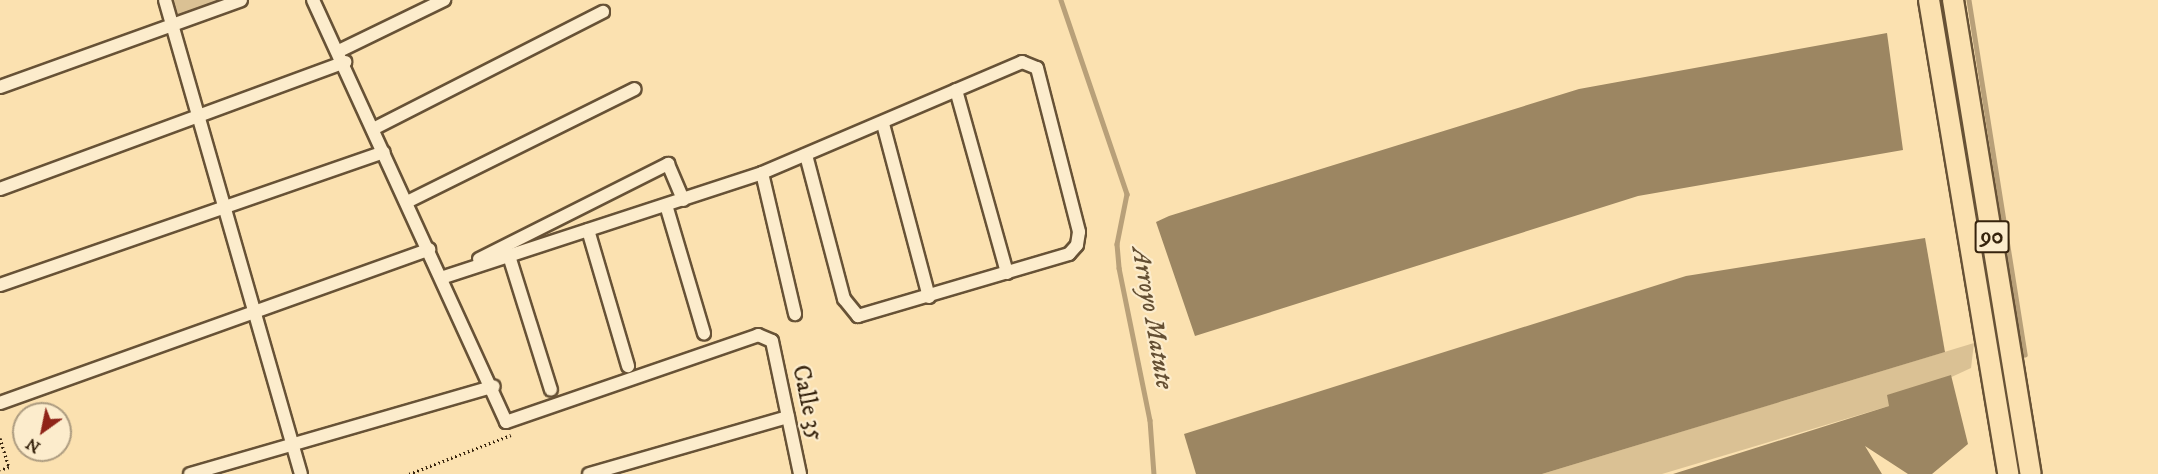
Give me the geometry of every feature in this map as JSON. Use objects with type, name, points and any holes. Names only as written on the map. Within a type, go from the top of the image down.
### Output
[{"type":"highway","name":"90","points":[[1929,0],[2008,474]]},
{"type":"highway","name":"90","points":[[1953,0],[2031,474]]},
{"type":"street","points":[[165,0],[258,312],[301,474]]},
{"type":"street","points":[[0,87],[241,0]]},
{"type":"street","points":[[313,0],[342,57],[407,202],[494,386],[506,422]]},
{"type":"street","points":[[0,189],[200,116],[342,57],[444,0]]},
{"type":"street","points":[[375,128],[603,12]]},
{"type":"street","points":[[444,277],[762,173],[806,155],[883,124],[1022,62],[1037,68],[1079,232],[1077,245],[1069,254],[858,316],[848,310],[806,155]]},
{"type":"street","points":[[407,202],[635,89]]},
{"type":"street","points":[[956,90],[1007,273]]},
{"type":"street","points":[[883,124],[929,297]]},
{"type":"street","points":[[0,285],[225,204],[384,152]]},
{"type":"street","points":[[444,277],[668,164],[683,200]]},
{"type":"street","points":[[762,173],[795,314]]},
{"type":"street","points":[[666,205],[704,333]]},
{"type":"street","points":[[588,230],[628,366]]},
{"type":"street","points":[[0,403],[429,249]]},
{"type":"street","points":[[509,256],[550,390]]},
{"type":"street","name":"Calle 35","points":[[506,422],[758,335],[772,341],[800,474]]},
{"type":"street","points":[[190,474],[494,386]]},
{"type":"street","points":[[589,474],[788,417]]},
{"type":"path","points":[[409,474],[511,436],[506,422]]},
{"type":"path","points":[[0,438],[9,467],[0,472]]},
{"type":"shaded area","points":[[172,0],[222,0],[177,17]]},
{"type":"shaded area","points":[[1974,343],[1971,368],[1889,406],[1662,474],[1542,474]]},
{"type":"building","points":[[1887,33],[1903,150],[1638,196],[1195,336],[1156,222],[1169,216],[1579,89]]},
{"type":"building","points":[[1925,238],[1945,352],[1542,474],[1196,474],[1184,434],[1686,276]]},
{"type":"building","points":[[1951,375],[1968,444],[1932,474],[1908,474],[1865,446],[1882,474],[1673,474],[1889,406],[1887,395]]},
{"type":"waterway","name":"Arroyo Matute","points":[[1061,0],[1127,194],[1117,244],[1119,268],[1150,420],[1154,474]]},
{"type":"waterway","points":[[1969,0],[2025,355]]}]
